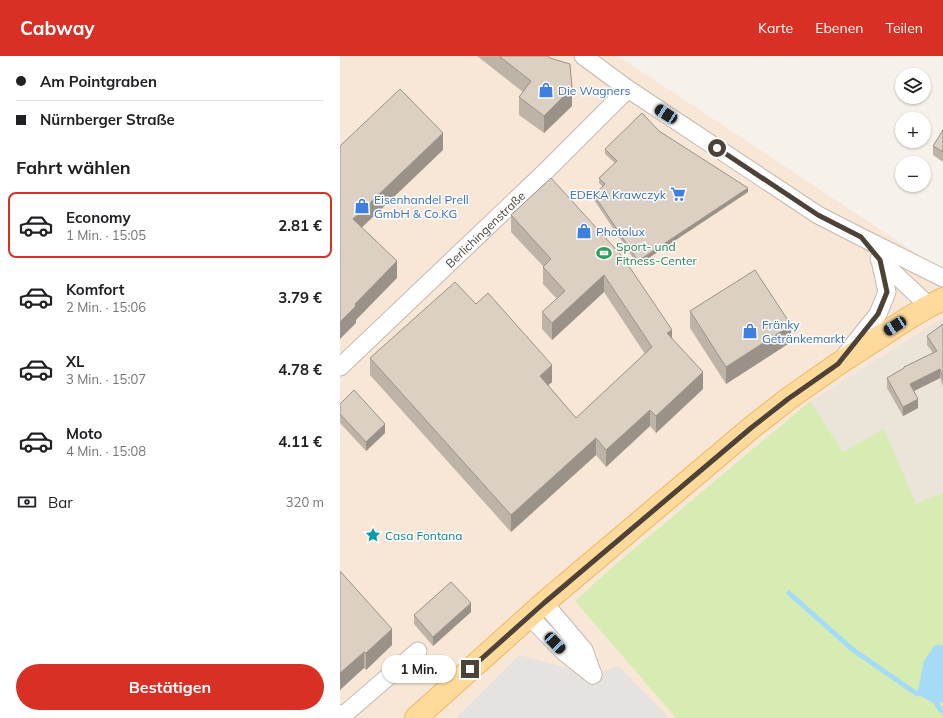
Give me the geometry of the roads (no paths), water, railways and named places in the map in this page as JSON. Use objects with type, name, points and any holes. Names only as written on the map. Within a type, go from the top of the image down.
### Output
[{"type":"main road","points":[[416,718],[537,609],[751,428],[788,399],[838,364],[936,302]]},
{"type":"street","points":[[583,56],[628,89],[818,215],[943,278]]},
{"type":"street","name":"Berlichingenstraße","points":[[340,367],[545,172],[628,89]]},
{"type":"street","points":[[861,237],[880,260],[936,302]]},
{"type":"street","points":[[838,364],[878,314],[887,292],[880,260]]},
{"type":"street","points":[[340,714],[346,713],[418,651]]},
{"type":"water","points":[[935,645],[943,645],[943,702],[937,705],[917,694],[924,661]]},
{"type":"waterway","points":[[789,593],[852,649],[917,694]]},
{"type":"waterway","points":[[937,705],[943,712]]},
{"type":"place","name":"Die Wagners","points":[[546,90]]},
{"type":"place","name":"EDEKA Krawczyk","points":[[678,194]]},
{"type":"place","name":"Eisenhandel Prell GmbH & Co.KG","points":[[362,206]]},
{"type":"place","name":"Photolux","points":[[584,231]]},
{"type":"place","name":"Sport- und Fitness-Center","points":[[604,253]]},
{"type":"place","name":"Fränky Getränkemarkt","points":[[750,331]]},
{"type":"place","name":"Casa Fontana","points":[[373,535]]}]
